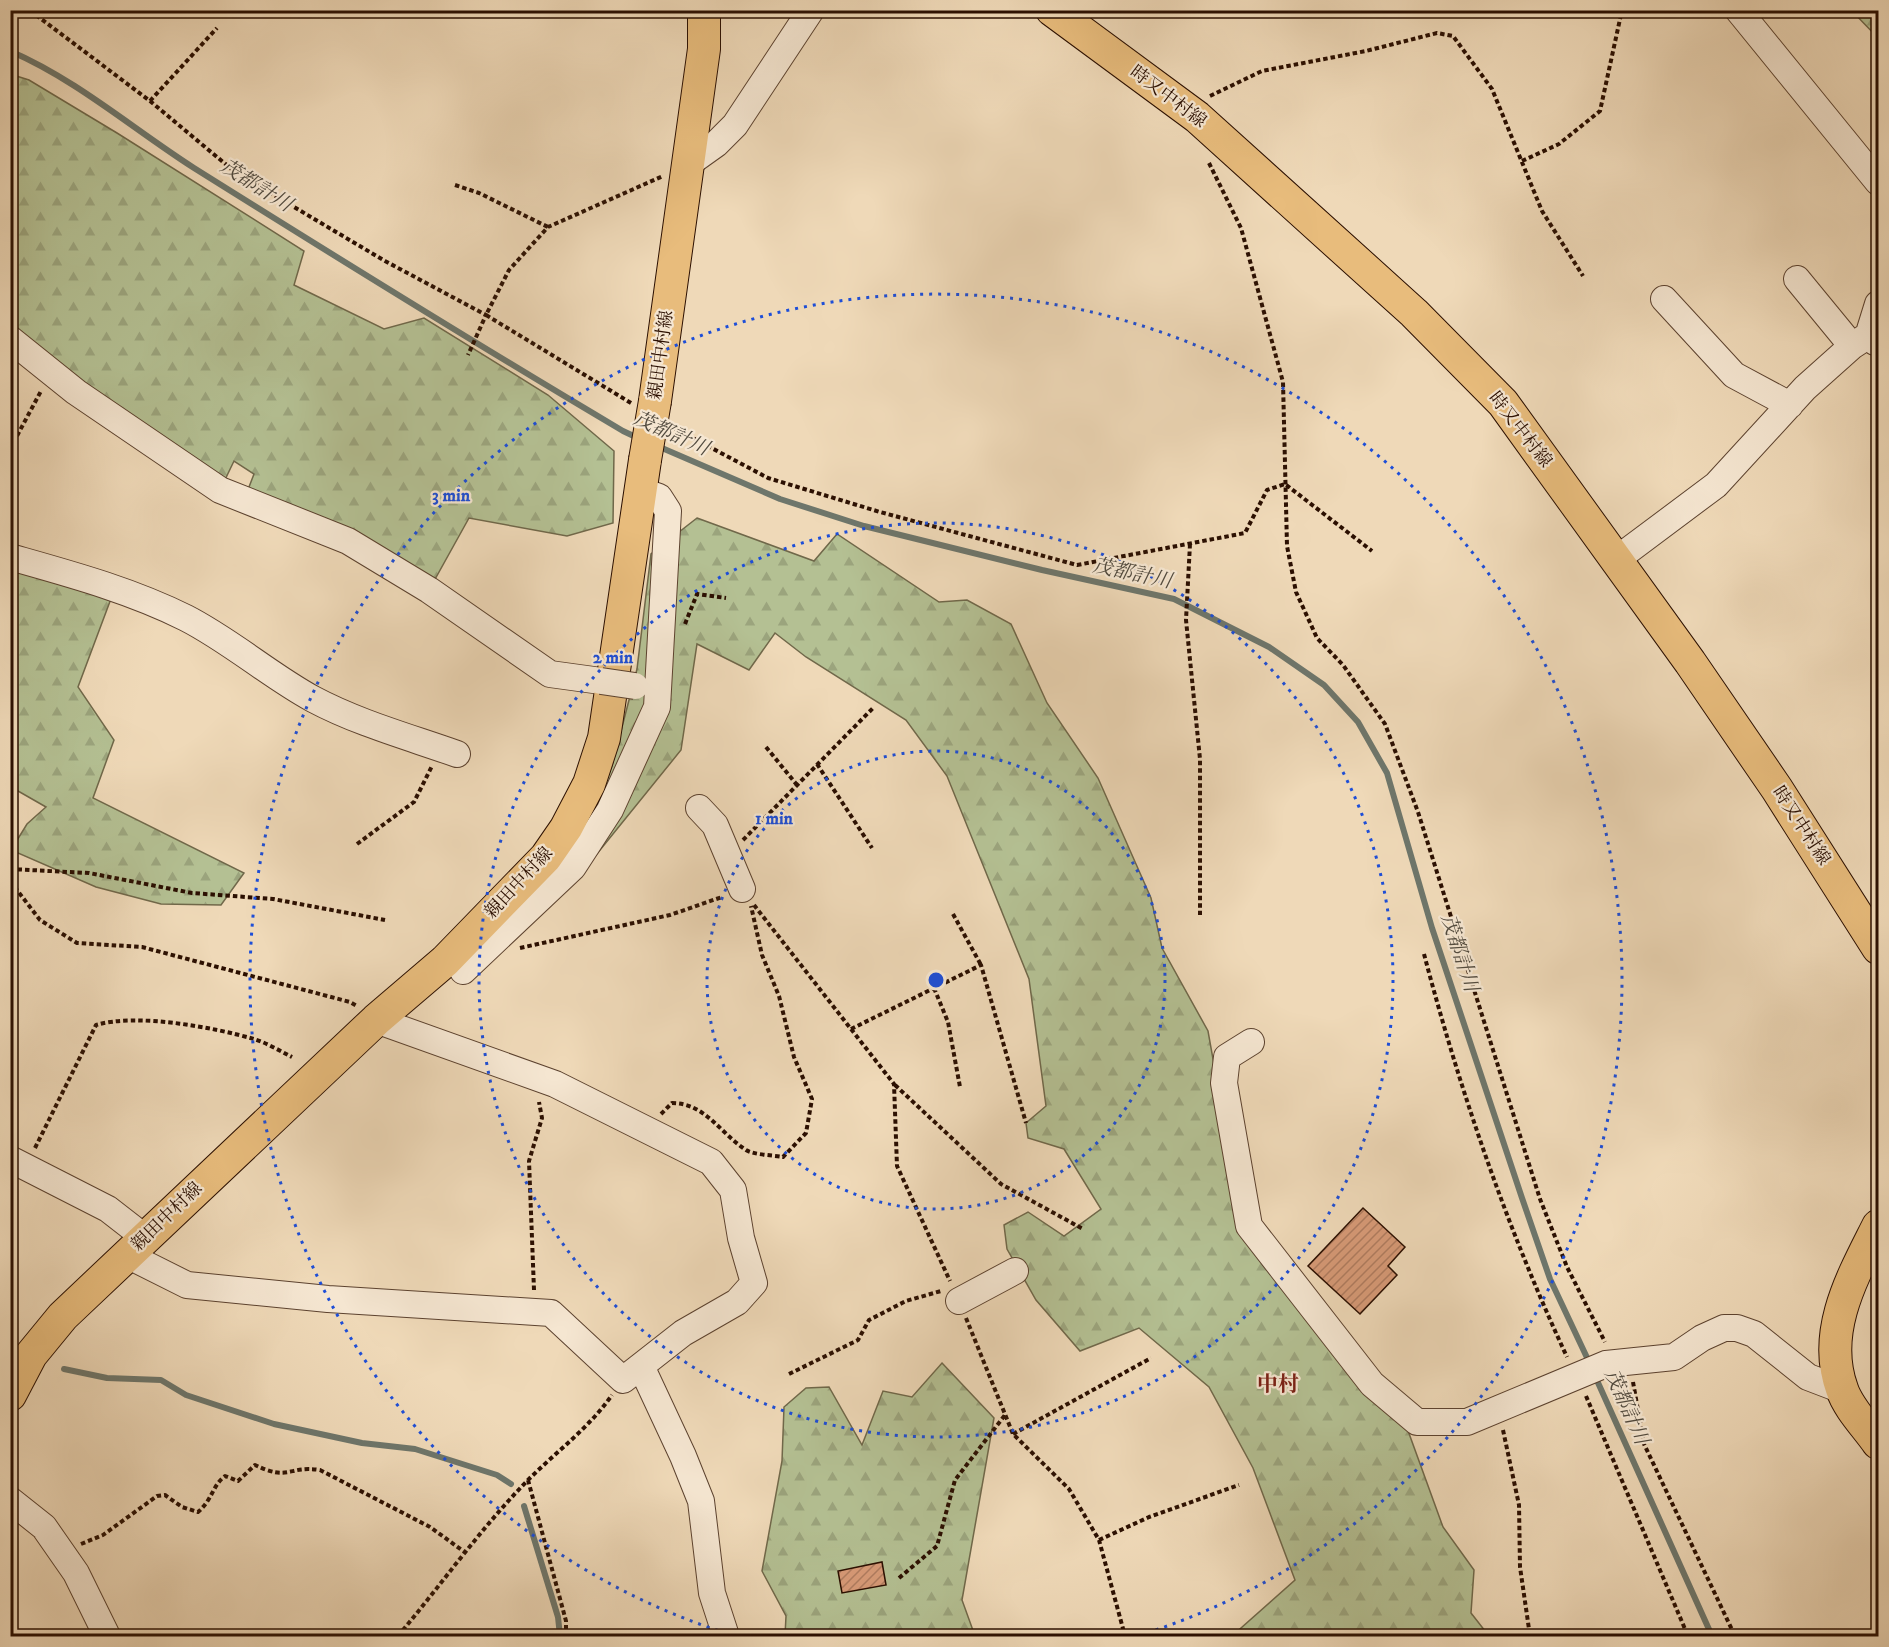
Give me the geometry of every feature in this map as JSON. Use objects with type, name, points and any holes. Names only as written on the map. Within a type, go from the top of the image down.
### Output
[{"type":"main road","name":"親田中村線","points":[[10,1395],[31,1355],[63,1316],[376,1020],[445,961],[546,858],[566,828],[590,784],[604,738],[644,475],[704,49],[704,10]]},
{"type":"main road","name":"時又中村線","points":[[1052,10],[1191,112],[1414,313],[1503,403],[1617,559],[1777,789],[1878,948]]},
{"type":"main road","points":[[1878,1226],[1845,1292],[1837,1320],[1836,1357],[1842,1390],[1878,1443]]},
{"type":"street","points":[[688,164],[716,144],[735,125],[811,10]]},
{"type":"street","points":[[1738,10],[1878,182]]},
{"type":"street","points":[[1797,279],[1870,339]]},
{"type":"street","points":[[1664,299],[1734,375],[1790,405]]},
{"type":"street","points":[[1617,559],[1716,485],[1790,405],[1870,339],[1878,304]]},
{"type":"street","points":[[10,339],[82,396],[220,490],[348,541],[429,590],[550,674],[647,688]]},
{"type":"street","points":[[463,971],[573,867],[610,810],[657,707],[647,688],[668,511],[644,475]]},
{"type":"street","points":[[10,557],[115,588],[186,619],[238,649],[313,699],[375,726],[457,754]]},
{"type":"street","points":[[699,808],[715,825],[742,890]]},
{"type":"street","points":[[376,1020],[555,1084],[711,1162],[733,1190],[741,1238],[754,1283],[737,1302],[683,1333],[632,1373]]},
{"type":"street","points":[[1251,1042],[1227,1058],[1224,1083],[1249,1226],[1372,1384],[1417,1422],[1467,1422],[1576,1376],[1617,1362],[1674,1357],[1702,1338],[1724,1328],[1737,1328],[1766,1342],[1808,1377],[1842,1390]]},
{"type":"street","points":[[18,1163],[108,1209],[135,1246],[187,1285],[328,1299],[534,1310],[551,1313],[632,1373],[683,1456],[701,1502],[712,1593],[726,1636]]},
{"type":"street","points":[[956,1295],[1015,1271]]},
{"type":"street","points":[[10,1500],[44,1527],[76,1573],[107,1636]]},
{"type":"path","points":[[22,10],[36,15],[150,101],[235,172],[385,261],[486,315],[768,478],[880,512],[1077,565],[1245,533],[1267,490],[1285,484]]},
{"type":"path","points":[[1522,161],[1559,144],[1600,111],[1622,10]]},
{"type":"path","points":[[150,101],[217,28]]},
{"type":"path","points":[[1191,112],[1198,102],[1262,71],[1366,51],[1437,33],[1453,36],[1492,89],[1542,211],[1582,276]]},
{"type":"path","points":[[1208,160],[1241,228],[1283,382],[1287,546],[1296,592],[1317,638],[1343,665],[1385,724],[1418,813],[1540,1199],[1567,1267],[1617,1362],[1644,1444],[1735,1636]]},
{"type":"path","points":[[468,355],[509,270],[548,227],[688,164]]},
{"type":"path","points":[[455,185],[479,193],[548,227]]},
{"type":"path","points":[[10,449],[51,372]]},
{"type":"path","points":[[1285,484],[1372,551]]},
{"type":"path","points":[[1190,544],[1186,620],[1200,759],[1200,915]]},
{"type":"path","points":[[684,625],[697,594],[726,598]]},
{"type":"path","points":[[727,855],[873,708]]},
{"type":"path","points":[[357,844],[414,802],[432,770],[430,745]]},
{"type":"path","points":[[766,747],[797,785]]},
{"type":"path","points":[[817,764],[872,848]]},
{"type":"path","points":[[10,869],[89,873],[192,893],[273,899],[386,920]]},
{"type":"path","points":[[10,881],[40,920],[78,943],[153,950],[350,1002],[376,1020]]},
{"type":"path","points":[[516,950],[670,915],[742,890]]},
{"type":"path","points":[[645,1129],[672,1103],[687,1103],[714,1120],[747,1151],[783,1157],[806,1133],[812,1099],[794,1057],[779,996],[762,955],[750,900],[894,1084],[1001,1184],[1083,1229]]},
{"type":"path","points":[[953,914],[981,965],[1026,1123]]},
{"type":"path","points":[[1424,954],[1495,1181],[1517,1242],[1688,1636]]},
{"type":"path","points":[[851,1029],[981,965]]},
{"type":"path","points":[[934,988],[948,1022],[960,1087]]},
{"type":"path","points":[[18,1163],[96,1025],[111,1021],[180,1024],[256,1039],[292,1056]]},
{"type":"path","points":[[894,1084],[897,1166],[956,1295],[1013,1434],[1069,1489],[1099,1540],[1125,1636]]},
{"type":"path","points":[[534,1310],[529,1161],[542,1118],[538,1097]]},
{"type":"path","points":[[789,1374],[858,1340],[869,1320],[906,1300],[956,1295]]},
{"type":"path","points":[[1013,1434],[1151,1358]]},
{"type":"path","points":[[398,1636],[528,1480],[601,1411],[632,1373]]},
{"type":"path","points":[[1496,1409],[1510,1457],[1519,1505],[1520,1567],[1530,1636]]},
{"type":"path","points":[[900,1578],[937,1546],[955,1480],[1005,1414]]},
{"type":"path","points":[[61,1552],[103,1535],[157,1496],[165,1495],[183,1508],[198,1512],[209,1502],[217,1482],[225,1476],[238,1480],[247,1469],[255,1465],[274,1474],[286,1475],[302,1467],[320,1470],[430,1527],[466,1553]]},
{"type":"path","points":[[528,1480],[566,1621],[566,1636]]},
{"type":"path","points":[[1099,1540],[1149,1517],[1239,1485]]},
{"type":"green space","points":[[1852,11],[1878,11],[1878,38]]},
{"type":"green space","points":[[10,74],[29,80],[304,251],[294,285],[384,329],[424,318],[548,395],[614,451],[613,523],[567,536],[469,518],[429,590],[244,500],[254,474],[234,461],[220,490],[11,339]]},
{"type":"green space","points":[[697,518],[814,561],[837,534],[939,602],[967,600],[1011,624],[1047,703],[1098,778],[1151,898],[1162,948],[1208,1031],[1243,1227],[1407,1428],[1443,1527],[1474,1570],[1471,1613],[1489,1636],[1232,1636],[1295,1580],[1253,1468],[1209,1387],[1139,1328],[1080,1351],[1036,1300],[1007,1249],[1004,1225],[1028,1212],[1064,1236],[1101,1209],[1064,1149],[1028,1138],[1026,1123],[1046,1106],[1029,979],[947,776],[906,720],[806,657],[775,633],[749,670],[697,644],[681,750],[596,855],[590,821],[612,766],[637,669],[651,554]]},
{"type":"green space","points":[[11,557],[115,588],[78,687],[114,740],[93,798],[244,873],[221,905],[161,904],[96,887],[11,850],[27,824],[46,807],[11,787]]},
{"type":"green space","points":[[942,1363],[994,1418],[962,1600],[975,1636],[785,1636],[786,1616],[762,1571],[782,1461],[784,1407],[806,1388],[829,1387],[862,1445],[883,1391],[912,1397]]},
{"type":"building","points":[[1363,1208],[1405,1247],[1388,1266],[1397,1275],[1360,1314],[1308,1266]]},
{"type":"building","points":[[882,1562],[886,1585],[842,1593],[838,1571]]},
{"type":"waterway","name":"茂都計川","points":[[10,51],[82,90],[194,168],[569,399],[640,439]]},
{"type":"waterway","name":"茂都計川","points":[[655,445],[780,499],[864,526],[1042,570],[1174,599],[1269,647],[1324,685],[1358,722],[1387,773],[1432,928],[1522,1198],[1550,1279],[1590,1364]]},
{"type":"waterway","points":[[64,1369],[107,1378],[161,1380],[186,1395],[274,1424],[362,1443],[415,1449],[497,1475],[511,1484]]},
{"type":"waterway","name":"茂都計川","points":[[1595,1376],[1712,1636]]},
{"type":"waterway","points":[[524,1506],[558,1617],[560,1636]]},
{"type":"district","name":"中村","points":[[1278,1385]]}]
